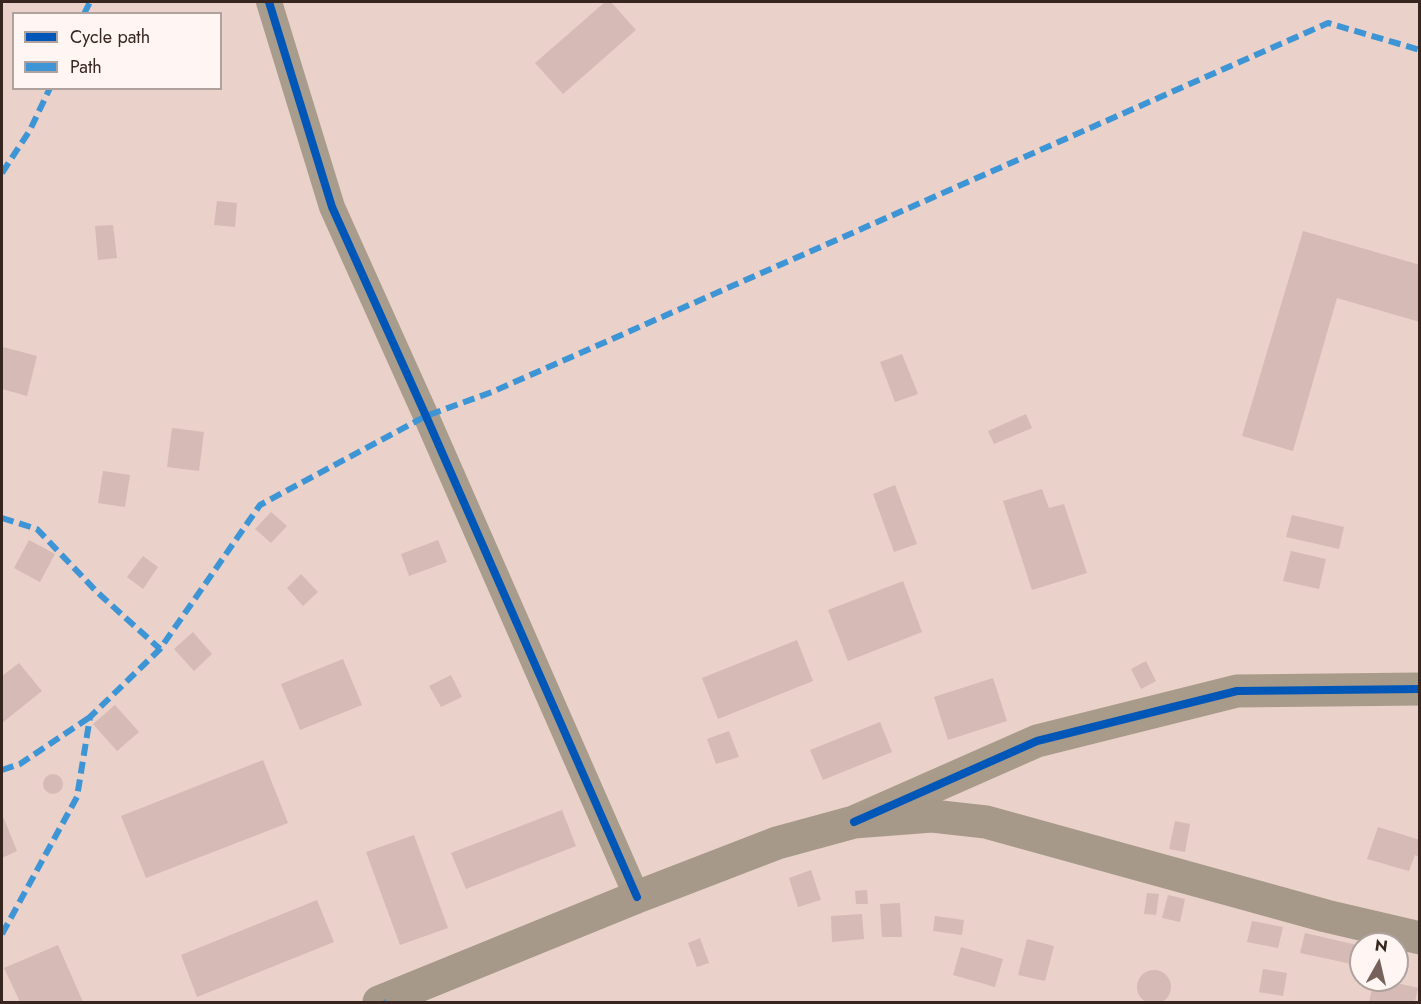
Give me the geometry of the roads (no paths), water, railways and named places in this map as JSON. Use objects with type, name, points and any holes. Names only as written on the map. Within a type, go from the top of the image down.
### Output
[{"type":"main road","points":[[379,1002],[777,843],[854,822],[932,816],[986,822],[1314,913],[1419,938]]},
{"type":"street","points":[[269,2],[332,207],[637,897]]},
{"type":"street","points":[[854,822],[1037,741],[1237,691],[1419,689]]}]
